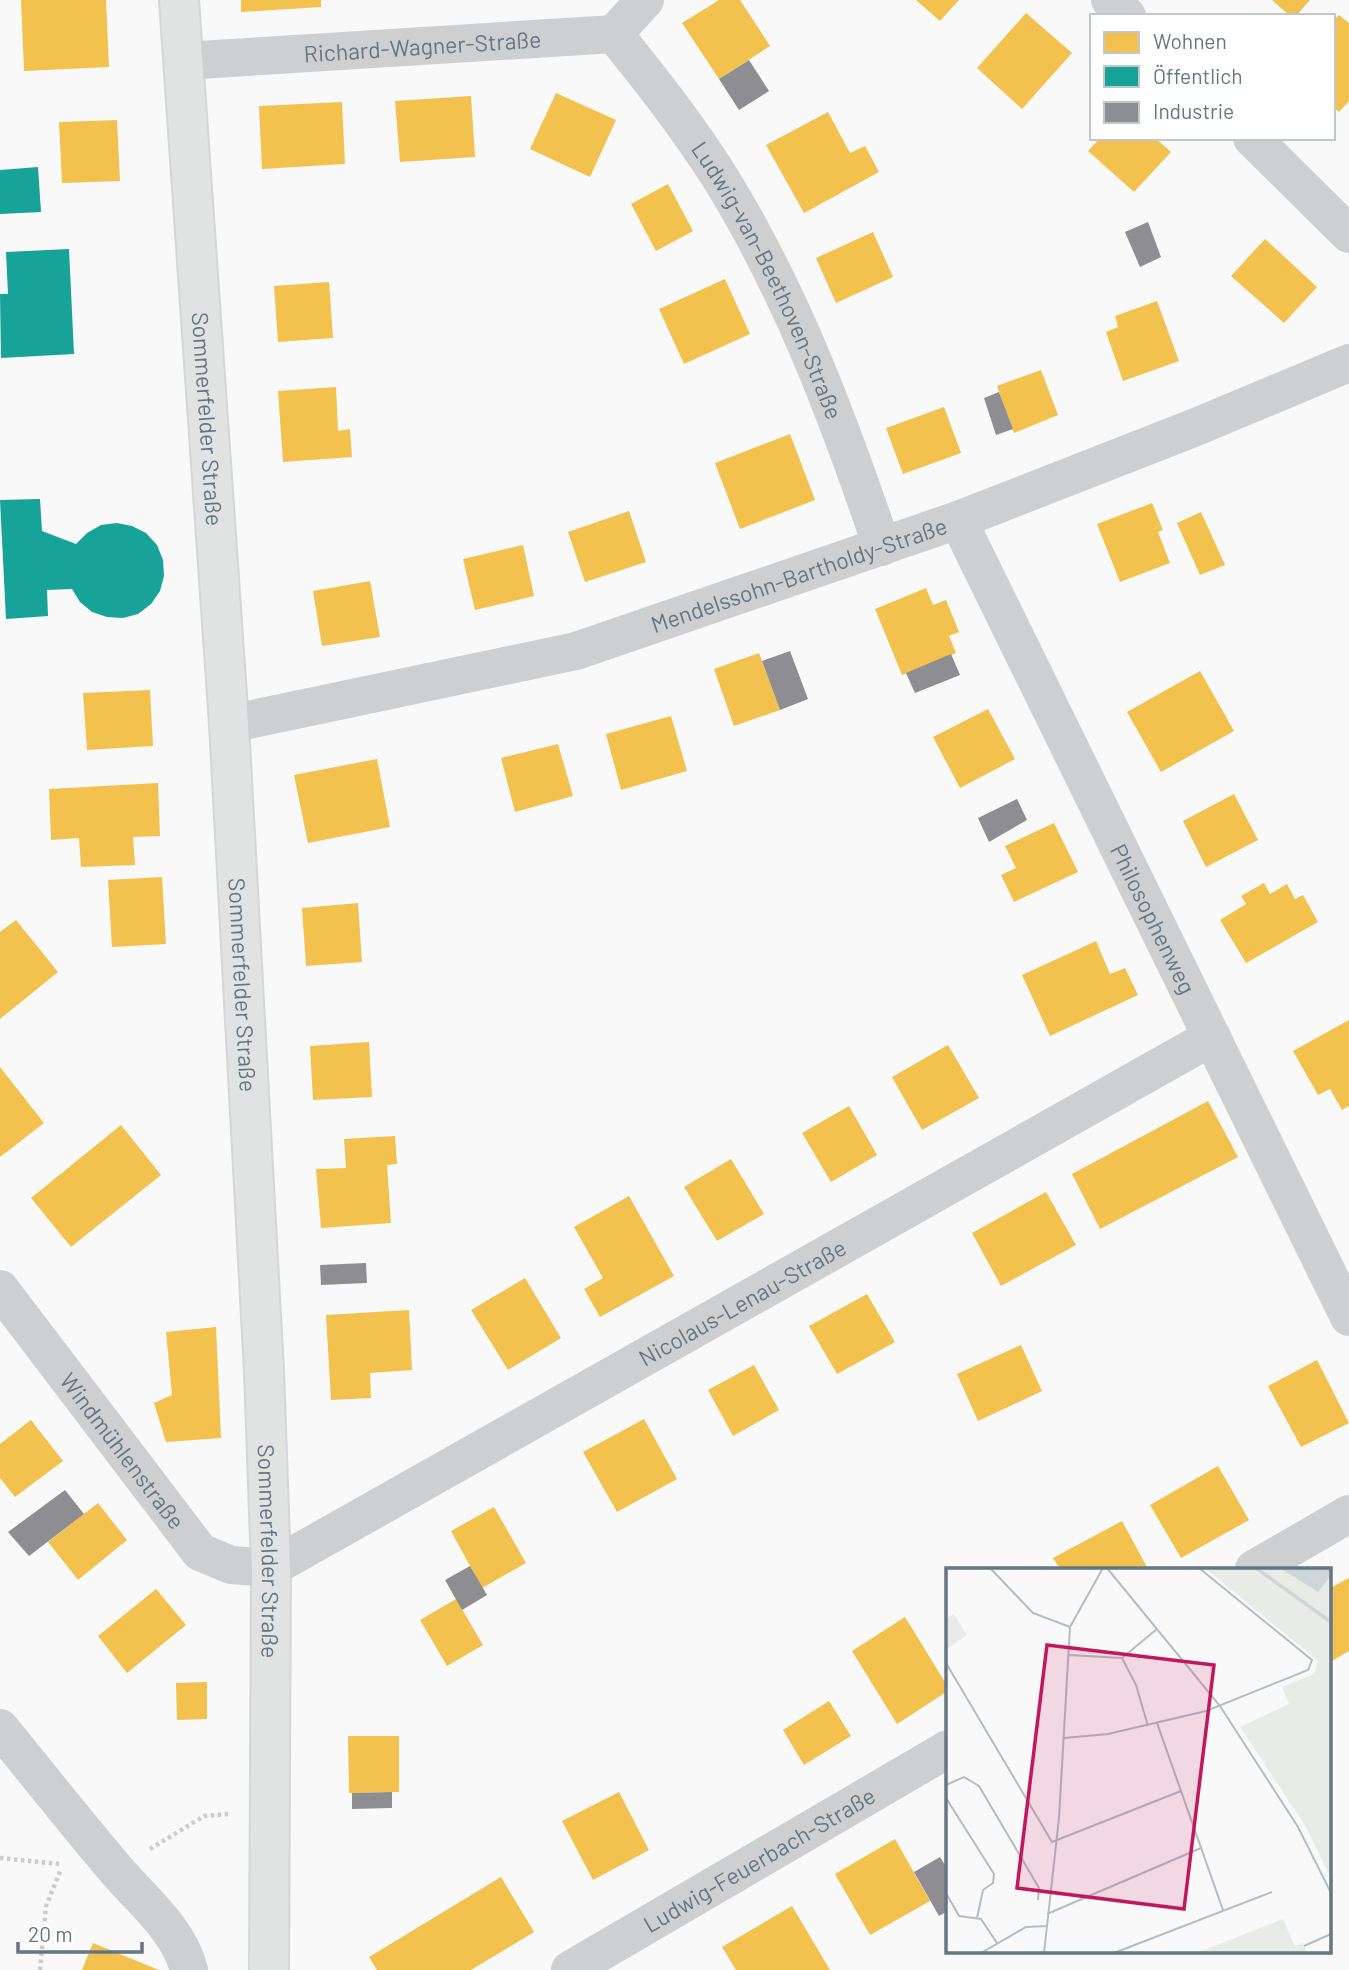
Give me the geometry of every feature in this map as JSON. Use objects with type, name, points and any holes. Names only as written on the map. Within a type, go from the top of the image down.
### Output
[{"type":"main road","name":"Sommerfelder Straße","points":[[179,0],[229,724],[264,1371],[271,1568],[269,1970]]},
{"type":"street","points":[[614,34],[645,0]]},
{"type":"street","points":[[1111,0],[1124,14]]},
{"type":"street","name":"Richard-Wagner-Straße","points":[[183,61],[614,34]]},
{"type":"street","name":"Ludwig-van-Beethoven-Straße","points":[[614,34],[687,128],[752,233],[810,350],[835,412],[882,547]]},
{"type":"street","points":[[1254,140],[1349,234]]},
{"type":"street","name":"Mendelssohn-Bartholdy-Straße","points":[[229,724],[576,651],[958,520],[1196,427],[1349,363]]},
{"type":"street","name":"Philosophenweg","points":[[958,520],[1349,1317]]},
{"type":"street","name":"Nicolaus-Lenau-Straße","points":[[271,1568],[1212,1037]]},
{"type":"street","name":"Windmühlenstraße","points":[[0,1289],[200,1552],[231,1565],[271,1568]]},
{"type":"street","points":[[1256,1568],[1349,1514]]},
{"type":"street","points":[[0,1728],[172,1934],[190,1970]]},
{"type":"street","name":"Ludwig-Feuerbach-Straße","points":[[570,1970],[946,1750]]},
{"type":"path","points":[[40,1970],[46,1906],[63,1865]]},
{"type":"building: Wohnen","points":[[21,0],[106,0],[109,67],[24,71]]},
{"type":"building: Wohnen","points":[[241,0],[321,0],[321,7],[241,12]]},
{"type":"building: Wohnen","points":[[719,0],[740,0],[770,46],[719,79],[682,23]]},
{"type":"building: Wohnen","points":[[916,0],[959,0],[940,21]]},
{"type":"building: Wohnen","points":[[1272,0],[1310,0],[1298,14],[1288,14]]},
{"type":"building: Wohnen","points":[[1026,13],[1072,53],[1022,109],[977,68]]},
{"type":"building: Wohnen","points":[[1339,15],[1349,23],[1349,101],[1339,112],[1335,109],[1335,19]]},
{"type":"building: Wohnen","points":[[556,93],[616,120],[590,177],[530,149]]},
{"type":"building: Wohnen","points":[[471,96],[475,157],[400,162],[395,101]]},
{"type":"building: Wohnen","points":[[342,102],[345,164],[262,169],[259,106]]},
{"type":"building: Wohnen","points":[[828,112],[850,153],[865,146],[879,172],[804,213],[766,145]]},
{"type":"building: Wohnen","points":[[117,120],[120,181],[62,183],[59,122]]},
{"type":"building: Wohnen","points":[[1098,140],[1157,140],[1171,152],[1134,192],[1088,151]]},
{"type":"building: Wohnen","points":[[668,184],[693,231],[656,251],[631,204]]},
{"type":"building: Wohnen","points":[[873,232],[893,277],[836,303],[816,258]]},
{"type":"building: Wohnen","points":[[1265,239],[1317,287],[1284,323],[1231,276]]},
{"type":"building: Wohnen","points":[[725,279],[750,334],[684,364],[659,309]]},
{"type":"building: Wohnen","points":[[329,282],[333,338],[278,342],[274,286]]},
{"type":"building: Wohnen","points":[[1157,301],[1179,361],[1123,381],[1106,332],[1118,327],[1115,316]]},
{"type":"building: Wohnen","points":[[1041,370],[1058,415],[1014,433],[997,386]]},
{"type":"building: Wohnen","points":[[336,387],[338,431],[350,429],[352,457],[283,462],[278,391]]},
{"type":"building: Wohnen","points":[[944,407],[961,453],[903,474],[886,428]]},
{"type":"building: Wohnen","points":[[790,434],[815,500],[740,529],[715,463]]},
{"type":"building: Wohnen","points":[[1152,503],[1163,530],[1158,532],[1170,563],[1120,582],[1097,524]]},
{"type":"building: Wohnen","points":[[629,511],[646,562],[585,582],[568,532]]},
{"type":"building: Wohnen","points":[[1201,512],[1225,565],[1200,575],[1177,523]]},
{"type":"building: Wohnen","points":[[523,545],[534,596],[475,610],[463,559]]},
{"type":"building: Wohnen","points":[[370,581],[380,637],[322,646],[313,591]]},
{"type":"building: Wohnen","points":[[926,588],[933,605],[946,600],[959,632],[949,636],[956,653],[902,675],[875,609]]},
{"type":"building: Wohnen","points":[[759,653],[780,710],[734,726],[714,669]]},
{"type":"building: Wohnen","points":[[1200,671],[1234,731],[1161,772],[1127,712]]},
{"type":"building: Wohnen","points":[[150,690],[153,746],[87,750],[83,693]]},
{"type":"building: Wohnen","points":[[988,709],[1015,759],[960,788],[933,737]]},
{"type":"building: Wohnen","points":[[671,716],[687,771],[621,790],[606,734]]},
{"type":"building: Wohnen","points":[[558,744],[573,796],[515,812],[501,758]]},
{"type":"building: Wohnen","points":[[377,759],[390,827],[308,843],[294,775]]},
{"type":"building: Wohnen","points":[[158,783],[160,836],[133,837],[135,865],[81,867],[79,838],[51,840],[49,789]]},
{"type":"building: Wohnen","points":[[1234,794],[1258,840],[1206,867],[1183,821]]},
{"type":"building: Wohnen","points":[[1054,823],[1078,872],[1014,902],[1001,875],[1016,868],[1005,846]]},
{"type":"building: Wohnen","points":[[162,877],[166,944],[112,947],[108,880]]},
{"type":"building: Wohnen","points":[[1264,883],[1270,894],[1287,884],[1295,899],[1303,895],[1318,922],[1246,963],[1220,920],[1246,904],[1241,896]]},
{"type":"building: Wohnen","points":[[358,903],[362,962],[306,966],[302,908]]},
{"type":"building: Wohnen","points":[[16,920],[58,972],[0,1019],[0,932]]},
{"type":"building: Wohnen","points":[[1096,941],[1110,974],[1125,968],[1138,995],[1050,1036],[1022,975]]},
{"type":"building: Wohnen","points":[[1349,1020],[1349,1106],[1342,1110],[1330,1089],[1318,1095],[1293,1051]]},
{"type":"building: Wohnen","points":[[369,1042],[372,1097],[313,1100],[310,1046]]},
{"type":"building: Wohnen","points":[[948,1045],[979,1098],[922,1130],[892,1077]]},
{"type":"building: Wohnen","points":[[0,1067],[44,1123],[0,1157]]},
{"type":"building: Wohnen","points":[[1208,1101],[1238,1157],[1100,1229],[1072,1174]]},
{"type":"building: Wohnen","points":[[849,1106],[877,1155],[831,1182],[802,1133]]},
{"type":"building: Wohnen","points":[[121,1125],[161,1175],[71,1247],[31,1198]]},
{"type":"building: Wohnen","points":[[395,1136],[397,1164],[387,1165],[391,1223],[321,1228],[316,1169],[346,1168],[344,1139]]},
{"type":"building: Wohnen","points":[[731,1159],[764,1214],[717,1241],[684,1187]]},
{"type":"building: Wohnen","points":[[1046,1192],[1076,1245],[1001,1286],[972,1233]]},
{"type":"building: Wohnen","points":[[629,1196],[674,1276],[600,1317],[584,1289],[603,1278],[574,1227]]},
{"type":"building: Wohnen","points":[[525,1278],[561,1338],[508,1370],[471,1310]]},
{"type":"building: Wohnen","points":[[867,1294],[895,1342],[837,1374],[809,1326]]},
{"type":"building: Wohnen","points":[[409,1310],[412,1370],[370,1373],[371,1398],[331,1400],[326,1315]]},
{"type":"building: Wohnen","points":[[216,1327],[221,1438],[166,1442],[154,1403],[172,1395],[166,1332]]},
{"type":"building: Wohnen","points":[[1021,1345],[1042,1391],[978,1421],[957,1374]]},
{"type":"building: Wohnen","points":[[1317,1360],[1349,1423],[1301,1447],[1268,1386]]},
{"type":"building: Wohnen","points":[[754,1365],[779,1410],[733,1436],[708,1390]]},
{"type":"building: Wohnen","points":[[644,1419],[677,1479],[617,1512],[583,1452]]},
{"type":"building: Wohnen","points":[[31,1420],[63,1461],[15,1497],[0,1478],[0,1444]]},
{"type":"building: Wohnen","points":[[1218,1466],[1249,1520],[1181,1558],[1150,1505]]},
{"type":"building: Wohnen","points":[[98,1503],[127,1540],[78,1580],[48,1542]]},
{"type":"building: Wohnen","points":[[494,1507],[526,1563],[482,1588],[451,1531]]},
{"type":"building: Wohnen","points":[[1122,1521],[1147,1568],[1059,1568],[1053,1558]]},
{"type":"building: Wohnen","points":[[1349,1578],[1349,1651],[1332,1661],[1332,1587]]},
{"type":"building: Wohnen","points":[[156,1589],[186,1625],[127,1673],[98,1636]]},
{"type":"building: Wohnen","points":[[456,1599],[483,1645],[447,1666],[420,1620]]},
{"type":"building: Wohnen","points":[[905,1617],[946,1684],[946,1692],[897,1724],[852,1651]]},
{"type":"building: Wohnen","points":[[207,1682],[207,1719],[177,1720],[176,1683]]},
{"type":"building: Wohnen","points":[[829,1701],[851,1736],[804,1765],[783,1730]]},
{"type":"building: Wohnen","points":[[348,1736],[399,1736],[399,1792],[349,1793]]},
{"type":"building: Wohnen","points":[[619,1792],[649,1850],[593,1880],[562,1821]]},
{"type":"building: Wohnen","points":[[895,1839],[930,1901],[870,1935],[835,1874]]},
{"type":"building: Wohnen","points":[[501,1877],[534,1932],[471,1970],[377,1970],[369,1957]]},
{"type":"building: Wohnen","points":[[792,1906],[830,1970],[736,1970],[722,1947]]},
{"type":"building: Wohnen","points":[[93,1943],[159,1970],[82,1970]]},
{"type":"building: Öffentlich","points":[[38,167],[41,212],[0,214],[0,170]]},
{"type":"building: Öffentlich","points":[[69,249],[74,354],[1,358],[0,294],[8,294],[6,252]]},
{"type":"building: Öffentlich","points":[[40,499],[42,531],[76,544],[87,533],[101,525],[117,523],[146,533],[157,545],[163,560],[164,576],[160,591],[151,604],[138,614],[123,618],[107,617],[92,612],[80,602],[72,589],[47,590],[48,616],[6,619],[0,500]]},
{"type":"building: Industrie","points":[[749,60],[769,91],[739,110],[719,79]]},
{"type":"building: Industrie","points":[[1148,222],[1161,257],[1140,267],[1125,232]]},
{"type":"building: Industrie","points":[[999,392],[1013,429],[996,435],[984,398]]},
{"type":"building: Industrie","points":[[790,651],[808,699],[780,710],[762,661]]},
{"type":"building: Industrie","points":[[951,654],[960,675],[915,693],[906,673]]},
{"type":"building: Industrie","points":[[1017,799],[1027,820],[989,842],[978,818]]},
{"type":"building: Industrie","points":[[366,1263],[367,1283],[321,1285],[320,1265]]},
{"type":"building: Industrie","points":[[65,1490],[84,1514],[29,1556],[8,1532]]},
{"type":"building: Industrie","points":[[470,1566],[487,1595],[462,1610],[445,1580]]},
{"type":"building: Industrie","points":[[392,1792],[392,1808],[352,1809],[352,1793]]},
{"type":"building: Industrie","points":[[940,1857],[946,1867],[946,1912],[939,1916],[914,1872]]}]
